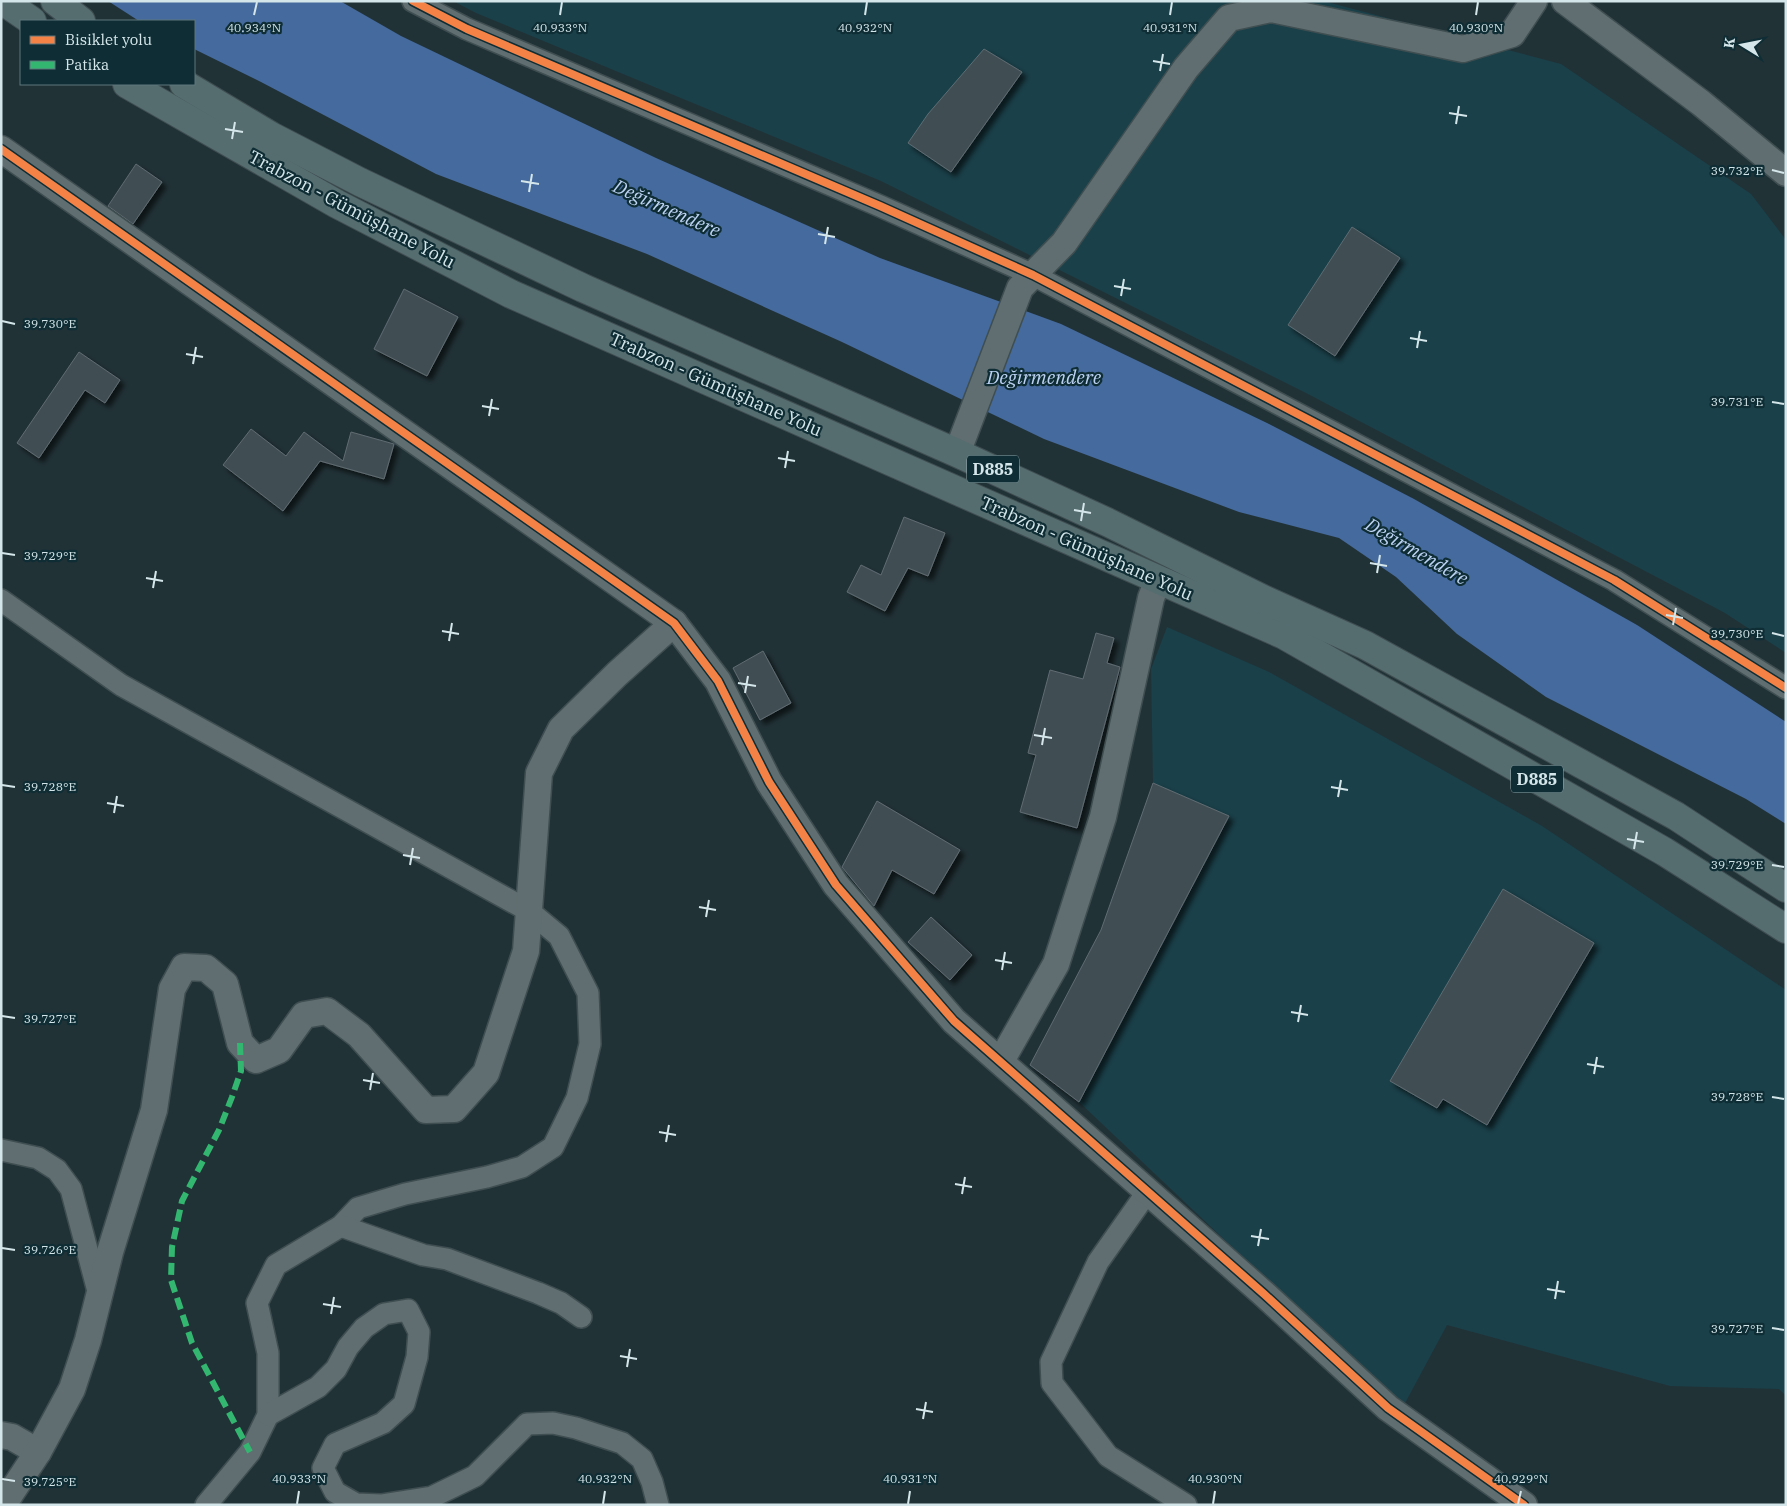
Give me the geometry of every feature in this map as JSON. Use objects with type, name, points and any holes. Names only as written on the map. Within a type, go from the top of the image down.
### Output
[{"type":"highway","points":[[4,1],[31,20]]},
{"type":"highway","points":[[55,1],[80,20]]},
{"type":"highway","name":"Trabzon - Gümüşhane Yolu","points":[[129,85],[337,204],[510,294],[1284,635],[1665,852],[1786,929]]},
{"type":"highway","name":"Trabzon - Gümüşhane Yolu","points":[[186,85],[287,145],[360,182],[583,288],[960,441],[1107,522],[1265,600],[1364,645],[1676,816],[1786,888]]},
{"type":"street","points":[[413,1],[467,29],[870,202],[1614,580],[1786,688]]},
{"type":"street","points":[[960,441],[1027,282],[1064,243],[1186,68],[1229,18],[1271,9],[1463,49],[1512,34],[1534,1]]},
{"type":"street","points":[[1572,4],[1701,103],[1786,173]]},
{"type":"street","points":[[1,149],[674,623],[718,681],[769,782],[836,884],[954,1021],[1264,1294],[1388,1408],[1524,1505]]},
{"type":"street","points":[[1001,1062],[1056,964],[1103,816],[1151,598],[1158,580]]},
{"type":"street","points":[[1,600],[121,685],[529,910],[559,936],[588,993],[590,1044],[577,1098],[553,1147],[522,1167],[487,1177],[405,1194],[358,1208],[341,1226],[276,1265],[257,1303],[268,1353],[268,1415],[250,1452],[206,1505]]},
{"type":"street","points":[[3,1505],[38,1452],[72,1389],[88,1340],[110,1252],[154,1110],[172,989],[184,967],[206,968],[225,984],[240,1043],[256,1060],[278,1050],[304,1015],[327,1011],[359,1035],[426,1110],[454,1109],[486,1074],[526,952],[539,773],[561,729],[617,674],[674,623]]},
{"type":"street","points":[[1,1150],[38,1158],[57,1170],[71,1189],[99,1296]]},
{"type":"street","points":[[1148,1191],[1098,1262],[1050,1362],[1052,1383],[1108,1456],[1186,1505]]},
{"type":"street","points":[[341,1226],[423,1255],[446,1259],[538,1292],[561,1303],[581,1318]]},
{"type":"street","points":[[268,1415],[318,1386],[336,1369],[348,1347],[364,1328],[384,1314],[408,1310],[419,1332],[417,1357],[404,1404],[383,1423],[334,1444],[323,1468],[335,1492],[356,1504],[381,1505],[432,1497],[475,1476],[528,1424],[552,1423],[576,1428],[622,1443],[642,1459],[652,1482],[658,1505]]},
{"type":"street","points":[[1,1435],[12,1437],[38,1452]]},
{"type":"shaded area","points":[[453,1],[1323,1],[1561,64],[1751,194],[1786,240],[1786,653],[1725,613],[1306,393],[881,181],[476,13]]},
{"type":"shaded area","points":[[1167,627],[1269,672],[1542,826],[1786,990],[1786,1396],[1779,1389],[1670,1386],[1447,1325],[1404,1405],[1323,1333],[1079,1102],[1030,1065],[1101,930],[1153,783],[1151,669]]},
{"type":"water","name":"Değirmendere","points":[[108,1],[340,1],[401,36],[656,158],[880,258],[1061,324],[1267,423],[1414,499],[1637,625],[1786,722],[1786,824],[1746,799],[1546,697],[1457,634],[1396,577],[1339,538],[1239,512],[1044,439],[842,342],[647,254],[436,174],[195,49],[195,20],[137,20]]},
{"type":"building","points":[[984,49],[1022,72],[951,172],[908,143],[928,114]]},
{"type":"building","points":[[136,164],[162,182],[133,224],[108,206]]},
{"type":"building","points":[[1352,227],[1400,258],[1335,356],[1288,325]]},
{"type":"building","points":[[404,289],[458,317],[427,376],[374,349]]},
{"type":"building","points":[[79,352],[120,380],[105,403],[85,390],[39,458],[17,443]]},
{"type":"building","points":[[251,429],[286,456],[304,432],[343,461],[351,432],[394,444],[384,479],[320,461],[283,511],[223,465]]},
{"type":"building","points":[[904,517],[945,533],[928,576],[908,568],[885,611],[847,592],[861,565],[881,575]]},
{"type":"building","points":[[1096,633],[1114,638],[1107,663],[1120,667],[1077,828],[1020,812],[1036,755],[1028,753],[1050,670],[1083,679]]},
{"type":"building","points":[[763,651],[791,703],[760,720],[733,668]]},
{"type":"building","points":[[1153,783],[1229,816],[1079,1102],[1030,1065],[1101,930]]},
{"type":"building","points":[[877,801],[960,850],[934,894],[892,870],[874,906],[842,867]]},
{"type":"building","points":[[1503,889],[1594,943],[1487,1125],[1443,1099],[1437,1108],[1390,1081]]},
{"type":"building","points":[[931,917],[972,955],[950,980],[908,942]]},
{"type":"marked path","points":[[240,1043],[241,1071],[232,1097],[219,1130],[182,1201],[172,1247],[171,1280],[192,1343],[250,1452]]},
{"type":"cycle path","points":[[413,1],[467,29],[880,206],[1033,275],[1614,580],[1786,688]]},
{"type":"cycle path","points":[[1,149],[674,623],[718,681],[769,782],[836,885],[954,1021],[1264,1294],[1388,1408],[1524,1505]]}]
